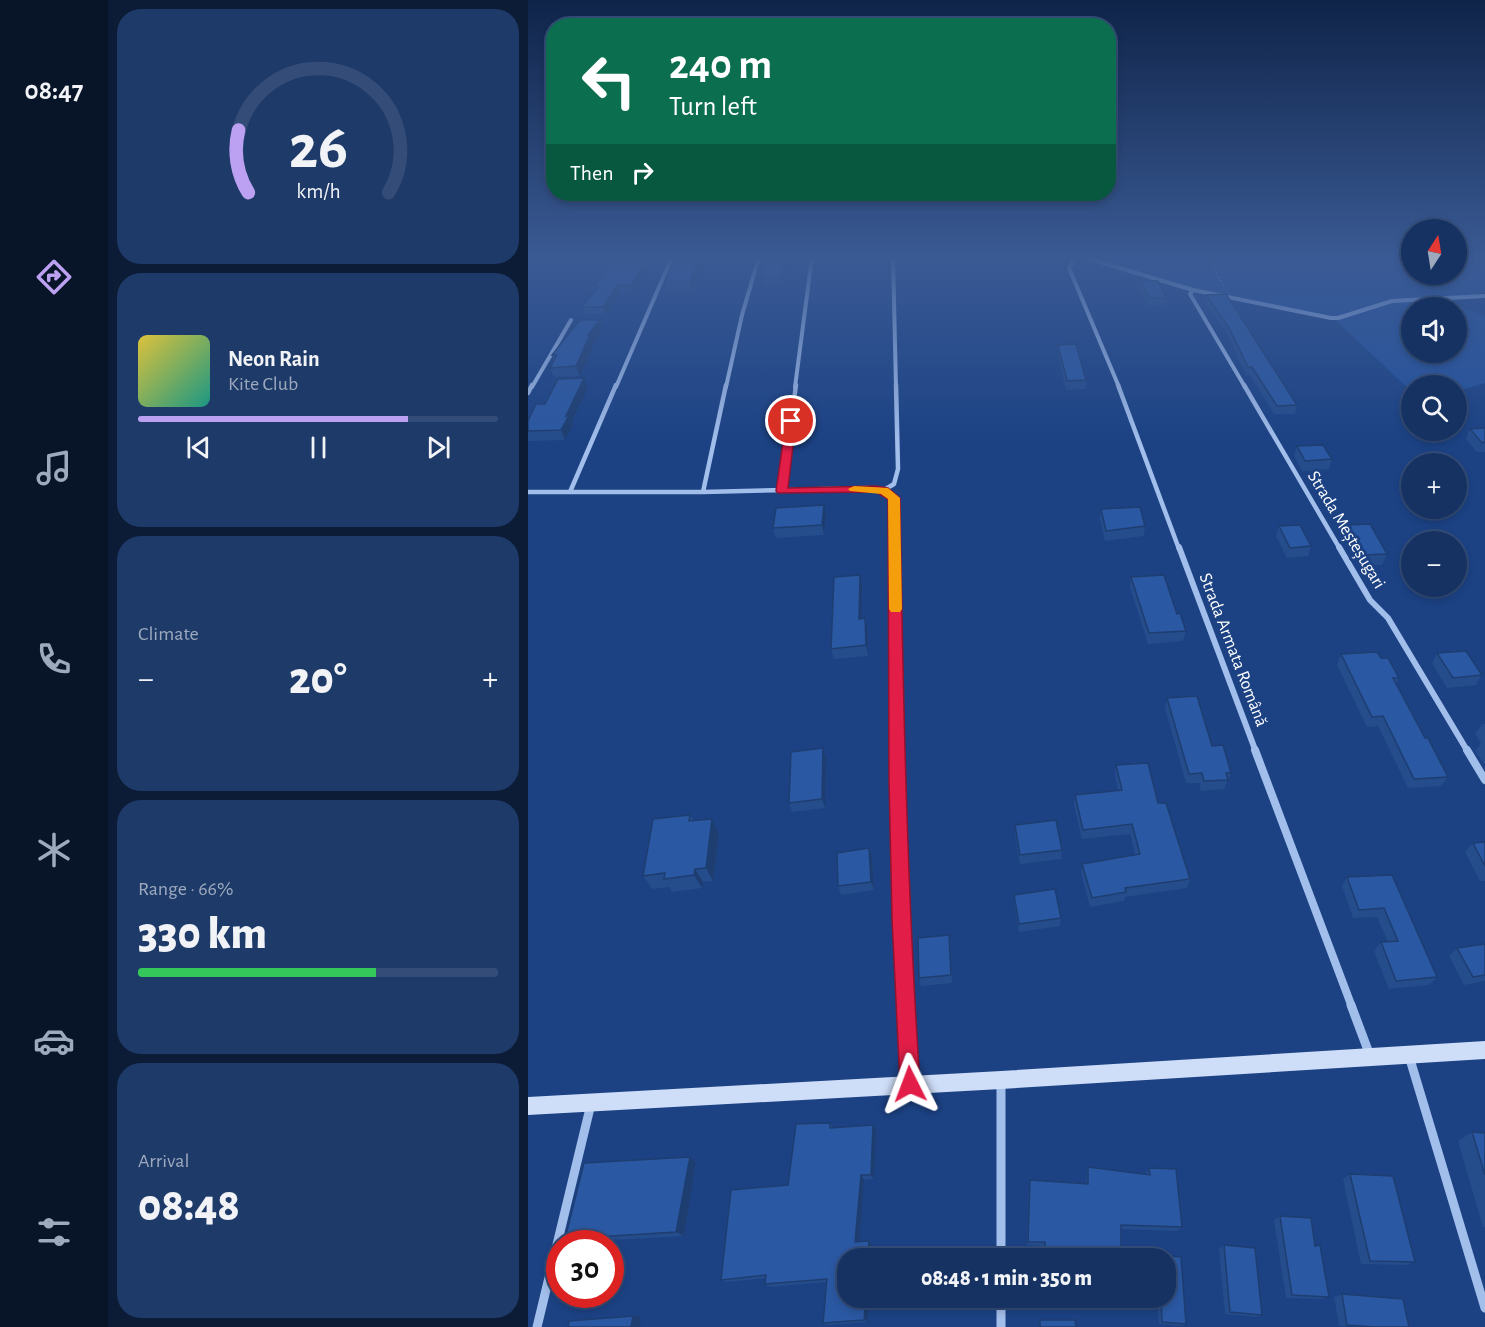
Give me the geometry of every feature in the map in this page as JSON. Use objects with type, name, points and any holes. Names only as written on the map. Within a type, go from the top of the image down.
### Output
[{"type":"main road","points":[[528,1106],[1485,1050]]},
{"type":"street","points":[[570,492],[645,319]]},
{"type":"street","points":[[703,492],[741,319]]},
{"type":"street","points":[[782,491],[804,319]]},
{"type":"street","points":[[884,490],[894,484],[898,469],[894,319]]},
{"type":"street","name":"Strada Armata Română","points":[[1091,319],[1107,356],[1370,1057]]},
{"type":"street","name":"Strada Meșteșugari","points":[[1204,319],[1370,600],[1388,618],[1485,780]]},
{"type":"street","points":[[528,393],[571,320]]},
{"type":"street","points":[[528,492],[703,492],[868,488],[884,490],[894,498],[896,758],[901,919],[910,1084]]},
{"type":"street","points":[[1409,1055],[1485,1308]]},
{"type":"street","points":[[1001,1080],[1001,1248]]},
{"type":"street","points":[[537,1327],[591,1103]]},
{"type":"street","points":[[1001,1308],[1001,1327]]},
{"type":"shaded area","points":[[1334,319],[1401,319],[1401,363],[1467,363],[1467,319],[1485,319],[1485,383],[1467,388],[1467,375],[1401,375],[1401,382]]},
{"type":"building","points":[[1223,319],[1242,319],[1297,405],[1277,406],[1252,367],[1248,367]]},
{"type":"building","points":[[580,320],[600,320],[588,335],[590,335],[576,366],[550,368],[557,355],[552,355]]},
{"type":"building","points":[[1076,344],[1086,380],[1067,381],[1058,345]]},
{"type":"building","points":[[584,378],[561,430],[528,431],[528,421],[536,404],[545,404],[558,379]]},
{"type":"building","points":[[1485,428],[1485,442],[1482,443],[1470,429]]},
{"type":"building","points":[[1323,445],[1332,459],[1305,461],[1297,446]]},
{"type":"building","points":[[824,505],[822,525],[773,528],[776,508]]},
{"type":"building","points":[[1140,507],[1145,526],[1106,531],[1101,509]]},
{"type":"building","points":[[1370,524],[1387,554],[1363,555],[1348,525]]},
{"type":"building","points":[[1300,525],[1311,546],[1290,548],[1279,526]]},
{"type":"building","points":[[860,575],[859,619],[865,618],[866,645],[831,649],[834,577]]},
{"type":"building","points":[[1164,575],[1177,614],[1180,613],[1186,631],[1149,633],[1131,577]]},
{"type":"building","points":[[1466,651],[1482,675],[1453,678],[1437,653]]},
{"type":"building","points":[[1377,652],[1381,658],[1388,658],[1399,678],[1393,678],[1448,777],[1414,779],[1383,716],[1372,717],[1341,654]]},
{"type":"building","points":[[1197,696],[1212,746],[1223,745],[1231,773],[1226,773],[1228,780],[1204,781],[1202,773],[1189,774],[1167,698]]},
{"type":"building","points":[[823,748],[822,799],[789,803],[791,752]]},
{"type":"building","points":[[1148,763],[1158,803],[1166,803],[1190,879],[1125,888],[1126,892],[1092,898],[1082,864],[1140,854],[1132,824],[1083,830],[1075,795],[1122,790],[1116,765]]},
{"type":"building","points":[[690,815],[689,821],[712,819],[706,868],[695,869],[694,875],[664,879],[665,873],[643,876],[653,819]]},
{"type":"building","points":[[1056,820],[1062,850],[1020,855],[1015,825]]},
{"type":"building","points":[[1485,842],[1485,866],[1473,843]]},
{"type":"building","points":[[869,848],[871,882],[838,886],[837,853]]},
{"type":"building","points":[[1392,875],[1437,977],[1396,981],[1381,942],[1398,941],[1384,908],[1359,910],[1347,877]]},
{"type":"building","points":[[1055,889],[1061,918],[1019,924],[1014,895]]},
{"type":"building","points":[[949,935],[951,975],[919,978],[918,938]]},
{"type":"building","points":[[1485,944],[1485,975],[1473,977],[1457,948]]},
{"type":"building","points":[[830,1123],[830,1128],[873,1125],[871,1175],[861,1175],[855,1242],[869,1241],[869,1248],[837,1248],[837,1308],[865,1308],[864,1320],[823,1323],[827,1279],[765,1284],[766,1275],[721,1280],[731,1190],[788,1185],[796,1124]]},
{"type":"building","points":[[1472,1132],[1485,1133],[1485,1175]]},
{"type":"building","points":[[690,1157],[676,1232],[624,1235],[624,1230],[567,1230],[584,1163]]},
{"type":"building","points":[[1088,1167],[1150,1175],[1149,1168],[1176,1169],[1182,1227],[1121,1225],[1121,1248],[1045,1248],[1045,1242],[1028,1242],[1030,1180],[1088,1184]]},
{"type":"building","points":[[1350,1174],[1393,1176],[1415,1262],[1370,1261]]},
{"type":"building","points":[[1280,1216],[1311,1218],[1315,1246],[1320,1245],[1329,1297],[1292,1295]]},
{"type":"building","points":[[1224,1245],[1255,1248],[1262,1315],[1230,1312]]},
{"type":"building","points":[[1176,1257],[1181,1257],[1186,1324],[1162,1322],[1161,1308],[1176,1308]]},
{"type":"building","points":[[1342,1294],[1403,1299],[1409,1327],[1347,1325]]},
{"type":"building","points":[[633,1316],[631,1327],[568,1327],[569,1321]]},
{"type":"building","points":[[1040,1320],[1075,1320],[1076,1327],[1040,1327]]},
{"type":"slow traffic","points":[[854,489],[884,490],[894,498],[896,609]]},
{"type":"route","points":[[791,421],[782,491],[868,488],[884,490],[894,498],[897,781],[901,919],[910,1084]]}]
